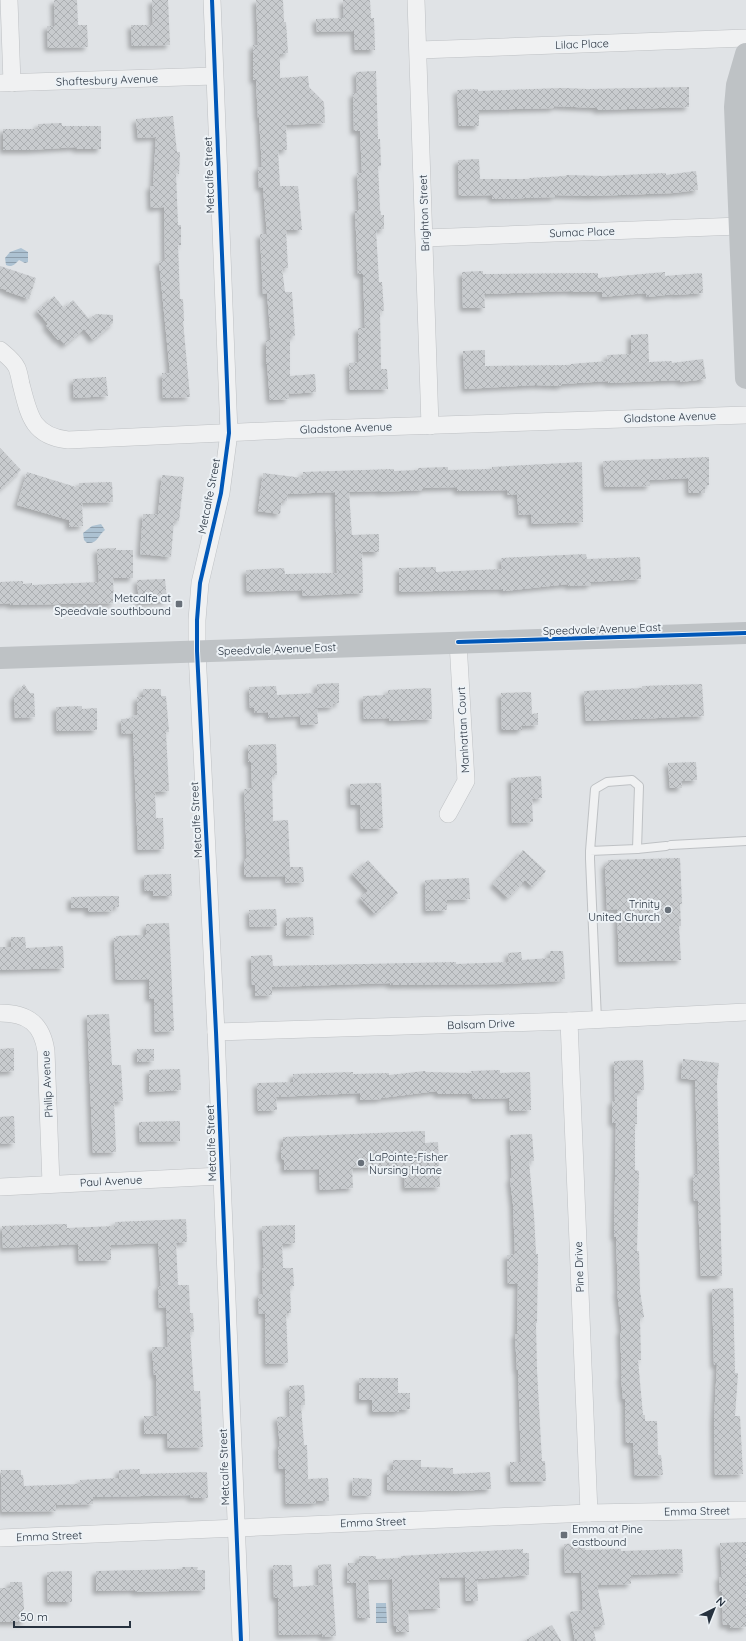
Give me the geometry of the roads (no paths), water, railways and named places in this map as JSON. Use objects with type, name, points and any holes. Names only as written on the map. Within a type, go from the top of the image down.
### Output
[{"type":"main road","points":[[746,54],[737,85],[741,98],[740,226],[744,261],[746,378]]},
{"type":"main road","name":"Speedvale Avenue East","points":[[0,658],[746,633]]},
{"type":"street","points":[[6,83],[9,0]]},
{"type":"street","name":"Metcalfe Street","points":[[212,0],[229,433],[221,493],[200,583],[197,620],[197,651],[216,1032],[241,1641]]},
{"type":"street","name":"Brighton Street","points":[[416,0],[419,50],[430,426]]},
{"type":"street","name":"Lilac Place","points":[[419,50],[746,38]]},
{"type":"street","name":"Shaftesbury Avenue","points":[[6,83],[214,76]]},
{"type":"street","name":"Sumac Place","points":[[425,238],[740,226]]},
{"type":"street","name":"Gladstone Avenue","points":[[0,350],[9,357],[17,368],[26,406],[32,420],[39,430],[56,439],[75,440],[229,433],[746,415]]},
{"type":"street","name":"Manhattan Court","points":[[448,814],[466,781],[458,642]]},
{"type":"street","name":"Balsam Drive","points":[[216,1032],[596,1020],[746,1012]]},
{"type":"street","name":"Philip Avenue","points":[[0,1013],[22,1015],[37,1026],[44,1038],[46,1051],[52,1184]]},
{"type":"street","name":"Pine Drive","points":[[569,1021],[589,1513]]},
{"type":"street","name":"Paul Avenue","points":[[0,1187],[221,1176]]},
{"type":"street","name":"Emma Street","points":[[0,1538],[589,1513],[746,1510]]},
{"type":"lane","points":[[596,1020],[590,851],[595,789],[607,782],[632,780],[639,786],[637,849]]},
{"type":"lane","points":[[590,851],[746,841]]},
{"type":"water","points":[[21,248],[28,252],[28,262],[25,263],[19,260],[12,266],[6,265],[5,258],[10,252]]},
{"type":"water","points":[[101,524],[105,530],[96,541],[87,543],[84,540],[83,533],[92,526]]},
{"type":"water","points":[[376,1603],[386,1603],[387,1623],[376,1623]]},
{"type":"place","name":"Metcalfe at Speedvale southbound","points":[[179,604]]},
{"type":"place","name":"Trinity United Church","points":[[668,910]]},
{"type":"place","name":"LaPointe-Fisher Nursing Home","points":[[361,1163]]},
{"type":"place","name":"Emma at Pine eastbound","points":[[564,1535]]}]
